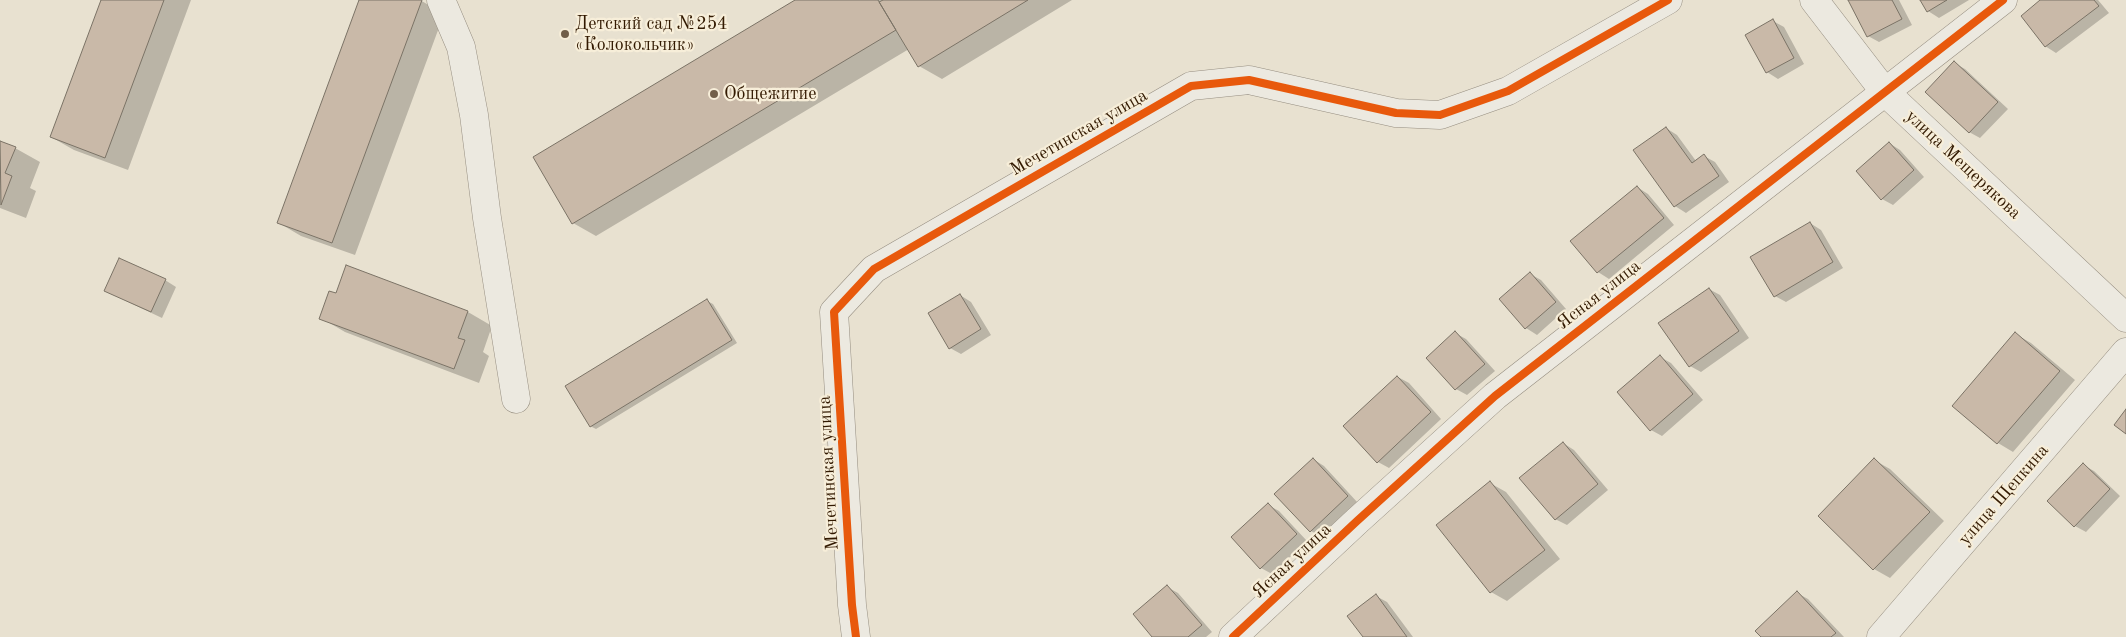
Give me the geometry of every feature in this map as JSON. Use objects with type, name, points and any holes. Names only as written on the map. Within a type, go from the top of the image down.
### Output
[{"type":"street","points":[[441,0],[461,47],[474,115],[487,218],[516,399]]},
{"type":"street","name":"Мечетинская улица","points":[[856,637],[852,605],[834,312],[874,269],[1191,86],[1249,80],[1396,113],[1440,116],[1508,91],[1668,0]]},
{"type":"street","name":"улица Мещерякова","points":[[1814,0],[1884,92],[2126,318]]},
{"type":"street","name":"Ясная улица","points":[[1233,637],[1495,396],[2003,0]]},
{"type":"street","name":"улица Щепкина","points":[[1881,637],[2126,352]]},
{"type":"building","points":[[101,0],[164,0],[105,158],[50,137]]},
{"type":"building","points":[[359,0],[422,0],[332,243],[277,223]]},
{"type":"building","name":"Общежитие","points":[[795,0],[878,0],[896,30],[572,224],[533,157]]},
{"type":"building","points":[[883,0],[1028,0],[918,67],[879,2]]},
{"type":"building","points":[[1848,0],[1892,0],[1902,19],[1867,37]]},
{"type":"building","points":[[1920,0],[1947,0],[1927,12]]},
{"type":"building","points":[[2040,0],[2094,0],[2099,6],[2045,47],[2021,16]]},
{"type":"building","points":[[1773,19],[1794,58],[1766,73],[1745,35]]},
{"type":"building","points":[[1954,61],[1998,102],[1969,133],[1925,92]]},
{"type":"building","points":[[1666,127],[1692,163],[1704,154],[1719,176],[1674,207],[1633,150]]},
{"type":"building","points":[[0,141],[16,147],[5,173],[12,176],[1,205]]},
{"type":"building","points":[[1889,142],[1914,170],[1881,200],[1856,171]]},
{"type":"building","points":[[1637,186],[1664,218],[1597,273],[1570,241]]},
{"type":"building","points":[[1810,222],[1833,262],[1774,297],[1750,257]]},
{"type":"building","points":[[119,258],[166,279],[151,312],[104,291]]},
{"type":"building","points":[[346,265],[468,311],[458,338],[465,340],[454,369],[319,319],[329,291],[336,293]]},
{"type":"building","points":[[1530,272],[1556,302],[1525,329],[1499,299]]},
{"type":"building","points":[[1709,288],[1739,331],[1689,367],[1658,323]]},
{"type":"building","points":[[960,294],[981,329],[949,349],[928,313]]},
{"type":"building","points":[[707,299],[732,340],[590,427],[565,386]]},
{"type":"building","points":[[1455,331],[1485,364],[1455,390],[1426,358]]},
{"type":"building","points":[[2015,332],[2060,371],[1997,444],[1952,406]]},
{"type":"building","points":[[1660,355],[1693,394],[1650,431],[1617,392]]},
{"type":"building","points":[[1397,376],[1431,412],[1377,463],[1343,426]]},
{"type":"building","points":[[2126,409],[2126,434],[2114,425]]},
{"type":"building","points":[[1563,442],[1598,484],[1555,520],[1519,478]]},
{"type":"building","points":[[1313,458],[1348,496],[1310,532],[1274,494]]},
{"type":"building","points":[[1874,458],[1930,512],[1873,570],[1818,516]]},
{"type":"building","points":[[2083,463],[2110,489],[2074,527],[2047,501]]},
{"type":"building","points":[[1490,481],[1545,550],[1490,593],[1436,525]]},
{"type":"building","points":[[1268,503],[1297,534],[1260,569],[1231,537]]},
{"type":"building","points":[[1167,585],[1202,625],[1188,637],[1152,637],[1133,614]]},
{"type":"building","points":[[1797,591],[1836,633],[1831,637],[1761,637],[1755,631]]},
{"type":"building","points":[[1376,594],[1407,637],[1363,637],[1347,616]]},
{"type":"cycle path","points":[[856,637],[852,605],[834,312],[874,269],[1191,86],[1249,80],[1396,113],[1440,115],[1508,91],[1668,0]]},
{"type":"cycle path","points":[[1233,637],[1495,396],[2003,0]]},
{"type":"place","name":"Детский сад №254 «Колокольчик»","points":[[565,34]]},
{"type":"place","name":"Общежитие","points":[[714,94]]}]
